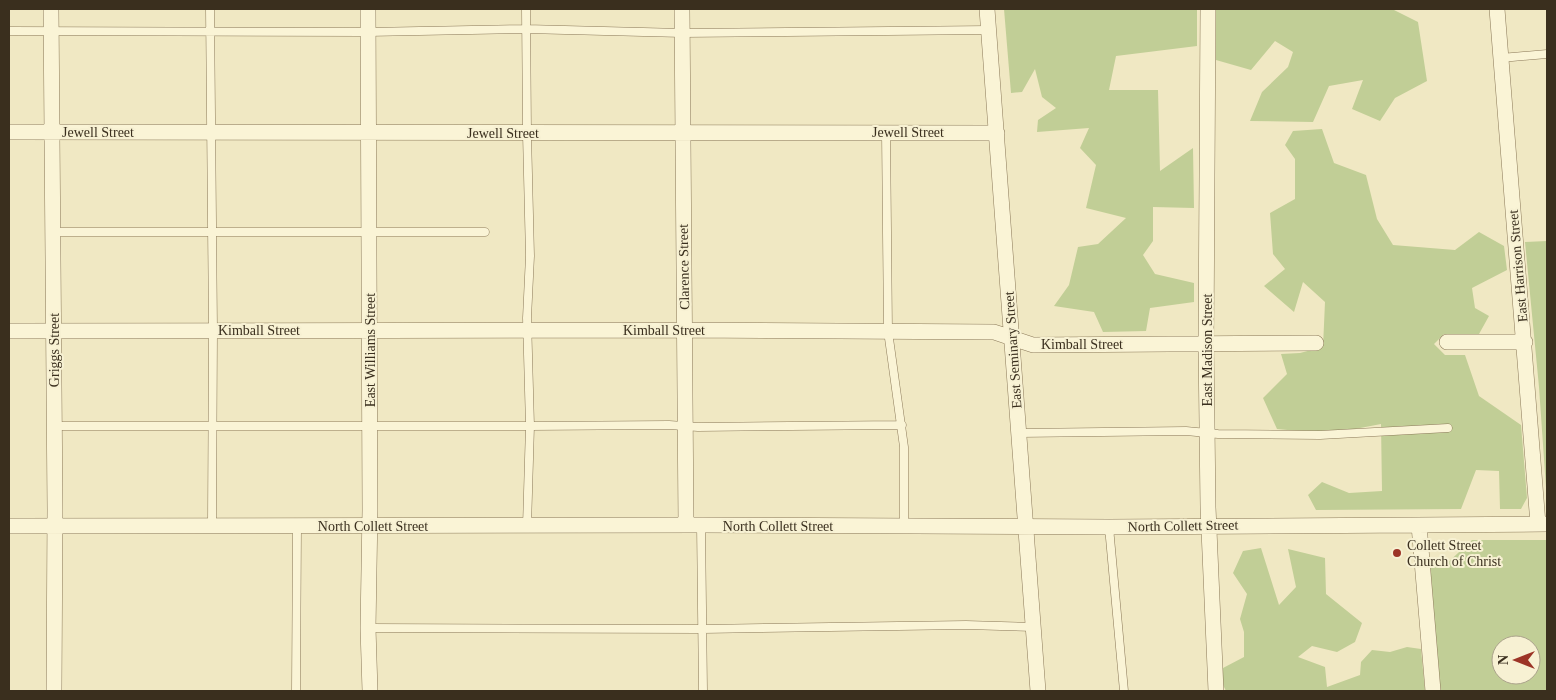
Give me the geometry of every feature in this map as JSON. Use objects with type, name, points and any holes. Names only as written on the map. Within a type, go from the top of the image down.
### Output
[{"type":"street","name":"Griggs Street","points":[[51,9],[55,526],[54,691]]},
{"type":"street","name":"East Williams Street","points":[[368,9],[370,426],[368,628],[370,691]]},
{"type":"street","name":"Clarence Street","points":[[682,9],[686,525]]},
{"type":"street","name":"East Seminary Street","points":[[988,9],[1038,691]]},
{"type":"street","name":"East Madison Street","points":[[1208,9],[1206,344],[1208,525],[1216,691]]},
{"type":"street","name":"East Harrison Street","points":[[1497,9],[1525,342],[1543,524]]},
{"type":"street","name":"Jewell Street","points":[[9,132],[997,133]]},
{"type":"street","name":"Kimball Street","points":[[9,330],[994,332],[1033,345],[1316,343]]},
{"type":"street","points":[[1447,342],[1525,342]]},
{"type":"street","name":"North Collett Street","points":[[9,526],[701,525],[1110,527],[1543,524]]},
{"type":"street","points":[[1419,525],[1434,691]]},
{"type":"lane","points":[[210,9],[213,330],[212,525]]},
{"type":"lane","points":[[526,9],[530,256],[527,331],[530,426],[527,526]]},
{"type":"lane","points":[[9,31],[368,32],[526,29],[682,32],[989,30]]},
{"type":"lane","points":[[1501,58],[1547,54]]},
{"type":"lane","points":[[886,132],[888,331],[904,447],[904,526]]},
{"type":"lane","points":[[53,232],[485,232]]},
{"type":"lane","points":[[54,426],[902,426]]},
{"type":"lane","points":[[1019,433],[1186,431],[1320,435],[1448,428]]},
{"type":"lane","points":[[701,525],[704,691]]},
{"type":"lane","points":[[296,691],[298,526]]},
{"type":"lane","points":[[1110,527],[1124,691]]},
{"type":"lane","points":[[368,628],[703,629],[966,625],[1033,627]]},
{"type":"green space","points":[[1004,9],[1197,9],[1197,46],[1116,56],[1109,90],[1158,90],[1160,171],[1193,148],[1194,208],[1153,207],[1153,241],[1143,255],[1155,274],[1194,283],[1194,302],[1150,308],[1146,331],[1103,332],[1094,312],[1054,306],[1069,285],[1078,247],[1098,244],[1126,218],[1086,208],[1096,165],[1080,148],[1089,128],[1037,132],[1038,120],[1056,108],[1042,97],[1035,69],[1022,92],[1011,93]]},
{"type":"green space","points":[[1216,9],[1392,9],[1418,22],[1427,81],[1395,98],[1380,121],[1352,109],[1363,80],[1329,86],[1313,122],[1250,121],[1262,92],[1288,67],[1293,52],[1275,41],[1251,70],[1216,60]]},
{"type":"green space","points":[[1322,129],[1334,163],[1366,175],[1377,219],[1393,245],[1455,250],[1479,232],[1504,246],[1507,270],[1472,288],[1475,308],[1489,316],[1479,334],[1444,334],[1434,344],[1445,355],[1465,355],[1479,396],[1521,425],[1527,498],[1521,509],[1500,509],[1499,471],[1476,470],[1461,509],[1316,510],[1308,495],[1322,482],[1349,493],[1382,491],[1381,424],[1329,434],[1277,429],[1263,398],[1287,374],[1281,354],[1300,353],[1323,347],[1325,302],[1303,282],[1294,312],[1264,286],[1285,269],[1273,254],[1270,213],[1295,199],[1295,159],[1285,145],[1293,131]]},
{"type":"green space","points":[[1547,241],[1547,502],[1539,387],[1525,242]]},
{"type":"green space","points":[[1472,540],[1547,540],[1547,691],[1440,691],[1429,563],[1444,566]]},
{"type":"green space","points":[[1261,548],[1279,605],[1296,587],[1288,549],[1325,558],[1326,594],[1362,623],[1355,642],[1337,652],[1312,646],[1298,657],[1325,667],[1327,687],[1360,675],[1361,662],[1372,650],[1390,652],[1407,647],[1421,649],[1425,691],[1226,691],[1222,683],[1223,668],[1244,657],[1244,632],[1240,619],[1247,594],[1233,573],[1243,551]]},
{"type":"place","name":"Collett Street Church of Christ","points":[[1397,553]]}]
